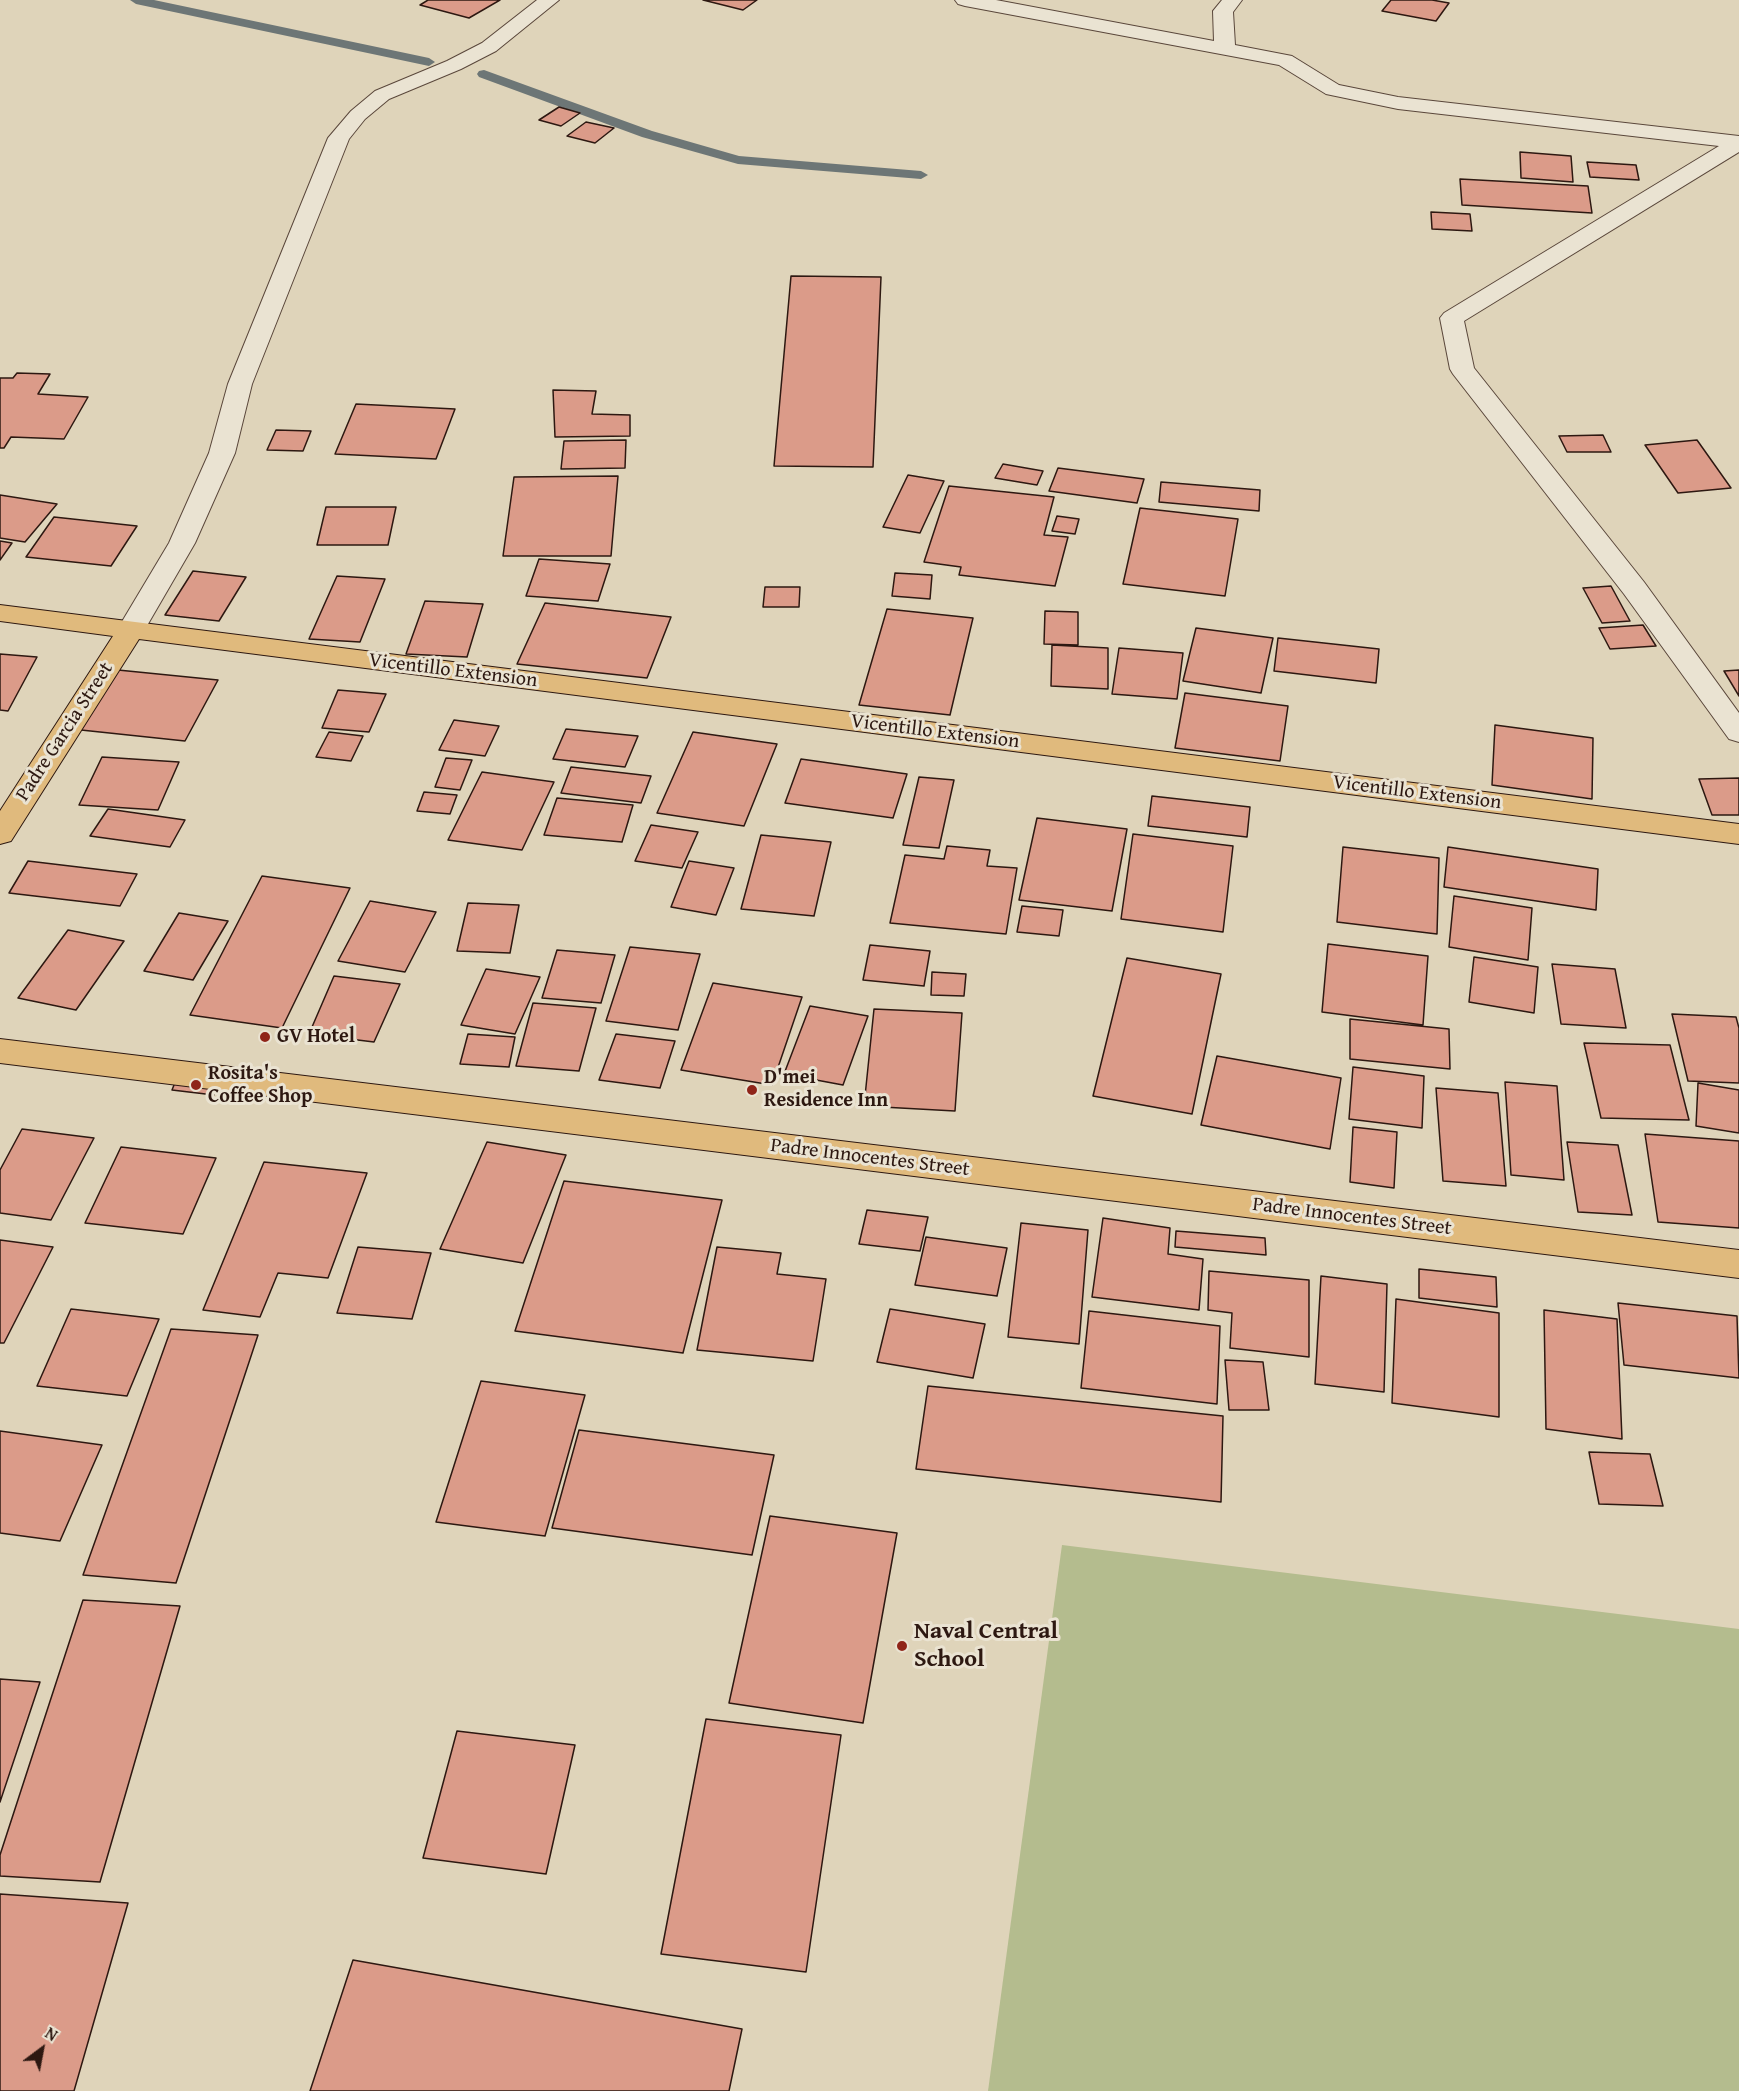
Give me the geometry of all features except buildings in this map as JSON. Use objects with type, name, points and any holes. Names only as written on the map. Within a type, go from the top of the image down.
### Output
[{"type":"main road","name":"Vicentillo Extension","points":[[0,613],[1739,834]]},
{"type":"main road","name":"Padre Garcia Street","points":[[0,834],[131,630]]},
{"type":"main road","name":"Padre Innocentes Street","points":[[0,1051],[1739,1264]]},
{"type":"street","points":[[131,630],[182,543],[222,453],[240,384],[339,138],[358,115],[382,95],[454,65],[489,47],[549,0]]},
{"type":"street","points":[[965,0],[1285,60],[1333,90],[1398,103],[1739,142]]},
{"type":"street","points":[[1225,49],[1223,11],[1232,0]]},
{"type":"street","points":[[1739,142],[1452,318],[1462,369],[1635,588],[1739,733]]},
{"type":"green space","points":[[1062,1545],[1739,1629],[1739,2091],[988,2091]]},
{"type":"waterway","points":[[136,0],[429,62]]},
{"type":"waterway","points":[[484,74],[647,134],[738,160],[921,175]]},
{"type":"place","name":"GV Hotel","points":[[265,1037]]},
{"type":"place","name":"Rosita's Coffee Shop","points":[[196,1085]]},
{"type":"place","name":"D'mei Residence Inn","points":[[752,1090]]},
{"type":"place","name":"Naval Central School","points":[[902,1646]]}]
